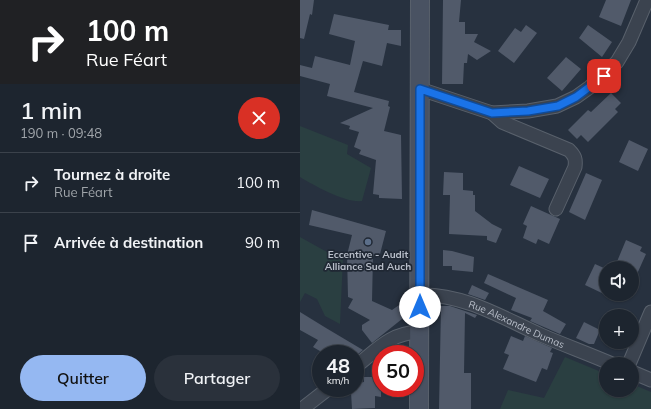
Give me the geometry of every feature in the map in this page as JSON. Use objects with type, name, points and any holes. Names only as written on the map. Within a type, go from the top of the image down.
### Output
[{"type":"main road","points":[[419,409],[420,0]]},
{"type":"street","points":[[420,89],[492,113],[533,110],[558,106],[576,97],[590,87],[617,62],[629,42],[647,0]]},
{"type":"street","points":[[492,113],[502,122],[570,150],[573,154],[576,160],[575,167],[556,209]]},
{"type":"street","name":"Rue Alexandre Dumas","points":[[420,295],[445,296],[471,303],[599,359]]},
{"type":"street","points":[[632,357],[651,312]]},
{"type":"street","points":[[364,360],[392,338],[406,333],[420,332]]},
{"type":"street","points":[[639,375],[651,380]]},
{"type":"street","points":[[302,409],[317,397]]},
{"type":"green space","points":[[300,126],[348,145],[347,154],[371,168],[362,201],[339,197],[300,177]]},
{"type":"green space","points":[[300,237],[327,252],[343,258],[340,324],[325,316],[317,299],[305,293],[300,302]]},
{"type":"green space","points":[[565,357],[599,371],[599,397],[639,397],[639,387],[651,392],[651,409],[500,409],[508,390],[544,398]]},
{"type":"building","points":[[300,0],[314,0],[312,15],[310,14],[304,39],[300,38]]},
{"type":"building","points":[[443,0],[461,0],[459,22],[465,22],[465,34],[478,34],[474,42],[491,51],[477,60],[468,54],[467,63],[464,63],[463,84],[442,84]]},
{"type":"building","points":[[606,0],[631,0],[621,26],[599,17]]},
{"type":"building","points":[[334,14],[389,25],[388,30],[401,30],[401,46],[387,43],[382,66],[363,61],[354,92],[389,101],[388,106],[390,107],[384,131],[401,135],[402,199],[379,198],[379,195],[373,194],[376,160],[359,154],[361,150],[354,147],[359,132],[349,129],[350,126],[340,123],[373,108],[327,96],[330,84],[300,76],[300,65],[312,68],[315,56],[350,65],[355,41],[329,34]]},
{"type":"building","points":[[526,25],[537,33],[514,63],[498,51],[515,28],[521,32]]},
{"type":"building","points":[[588,25],[612,42],[602,57],[579,38]]},
{"type":"building","points":[[566,57],[581,69],[562,91],[547,78]]},
{"type":"building","points":[[611,93],[621,103],[615,109],[618,112],[588,142],[581,135],[577,139],[568,130],[588,110],[591,112]]},
{"type":"building","points":[[629,140],[648,149],[638,171],[619,162]]},
{"type":"building","points":[[519,166],[549,179],[540,198],[510,185]]},
{"type":"building","points":[[444,172],[463,173],[463,190],[473,191],[473,195],[475,195],[475,211],[492,224],[502,229],[496,243],[487,240],[487,236],[449,234],[450,195],[443,195]]},
{"type":"building","points":[[586,173],[602,180],[585,220],[569,212]]},
{"type":"building","points":[[531,206],[560,219],[549,244],[538,239],[536,244],[523,238],[527,226],[523,224]]},
{"type":"building","points":[[312,210],[386,231],[379,258],[373,256],[372,301],[392,310],[402,303],[402,319],[372,343],[362,330],[362,325],[370,320],[348,308],[353,299],[348,297],[347,255],[352,235],[309,225]]},
{"type":"building","points":[[626,240],[642,247],[640,251],[646,254],[639,270],[639,261],[617,261]]},
{"type":"building","points":[[443,250],[474,257],[473,272],[452,270],[452,266],[443,266]]},
{"type":"building","points":[[595,264],[599,266],[599,292],[585,285]]},
{"type":"building","points":[[488,274],[548,300],[543,311],[566,324],[560,334],[530,321],[532,318],[511,310],[516,298],[484,283]]},
{"type":"building","points":[[472,285],[489,293],[485,300],[468,294]]},
{"type":"building","points":[[441,306],[450,306],[477,315],[475,318],[465,313],[464,373],[471,373],[471,409],[439,409]]},
{"type":"building","points":[[300,312],[355,345],[314,345],[318,340],[300,330]]},
{"type":"building","points":[[584,322],[599,330],[594,344],[589,344],[576,338]]},
{"type":"building","points":[[511,336],[523,341],[525,336],[552,348],[550,352],[553,353],[547,370],[542,368],[536,382],[503,369],[509,355],[504,353]]},
{"type":"building","points":[[364,377],[372,377],[372,397],[375,397],[375,408],[352,409],[351,397],[364,397]]},
{"type":"place","name":"Eccentive - Audit Alliance Sud Auch","points":[[368,242]]},
{"type":"route","points":[[420,307],[420,89],[492,113],[528,111],[558,106],[576,97],[604,76]]}]
